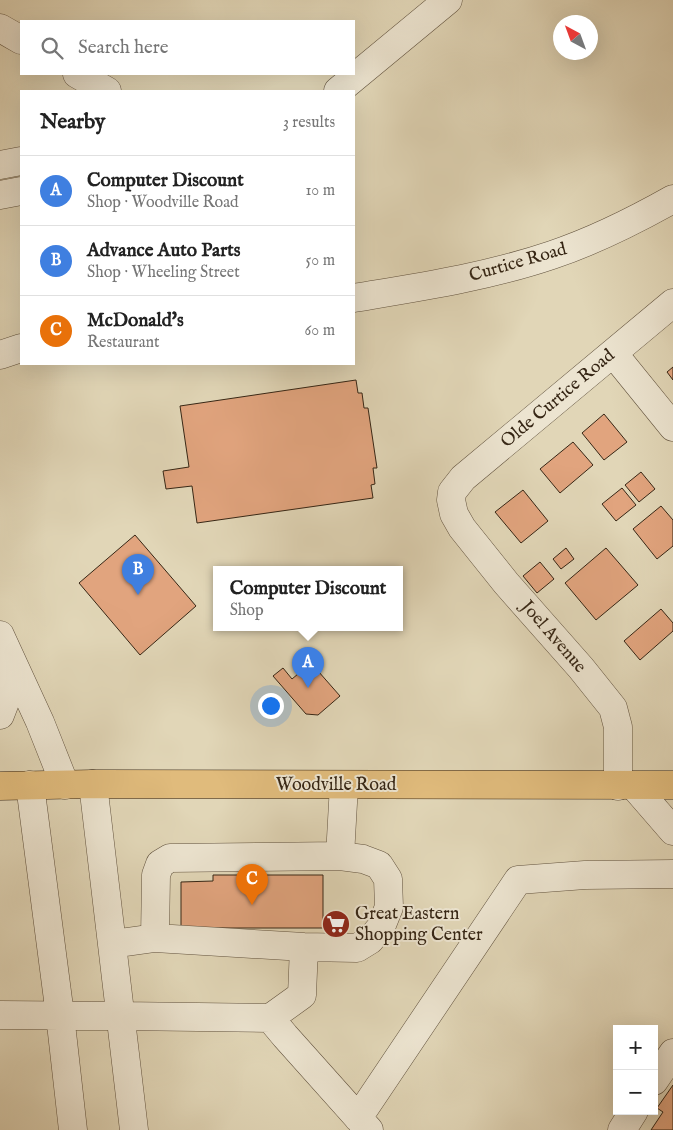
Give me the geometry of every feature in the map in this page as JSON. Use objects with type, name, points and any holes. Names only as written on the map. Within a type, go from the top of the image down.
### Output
[{"type":"main road","name":"Woodville Road","points":[[0,786],[93,784],[673,786]]},
{"type":"street","points":[[339,90],[448,0]]},
{"type":"street","points":[[0,28],[20,39]]},
{"type":"street","points":[[79,75],[105,90]]},
{"type":"street","points":[[0,165],[20,161]]},
{"type":"street","points":[[0,195],[20,191]]},
{"type":"street","name":"Curtice Road","points":[[355,298],[441,284],[532,262],[591,240],[629,223],[673,199]]},
{"type":"street","name":"Olde Curtice Road","points":[[451,500],[452,492],[463,478],[673,303]]},
{"type":"street","points":[[0,355],[20,348]]},
{"type":"street","points":[[613,353],[673,427]]},
{"type":"street","name":"Joel Avenue","points":[[451,500],[454,514],[472,542],[581,668],[613,708],[618,727],[626,786]]},
{"type":"street","points":[[0,715],[6,700],[12,669],[4,644]]},
{"type":"street","points":[[4,644],[40,722],[65,784]]},
{"type":"street","points":[[93,784],[134,1130]]},
{"type":"street","points":[[30,785],[73,1130]]},
{"type":"street","points":[[340,856],[344,785]]},
{"type":"street","points":[[626,786],[673,831]]},
{"type":"street","points":[[112,944],[155,938],[304,947],[356,948],[370,940],[381,927],[389,907],[388,879],[379,865],[363,859],[340,856],[170,858],[160,864],[156,875],[155,938]]},
{"type":"street","points":[[270,1018],[364,1124],[518,880],[585,875],[673,874]]},
{"type":"street","points":[[0,1015],[270,1018],[302,995],[304,947]]},
{"type":"street","points":[[658,1075],[673,1053]]},
{"type":"street","points":[[622,1130],[631,1115]]},
{"type":"building","points":[[673,367],[673,380],[667,372]]},
{"type":"building","points":[[356,380],[358,393],[362,393],[364,408],[368,408],[377,468],[373,468],[375,484],[371,485],[373,498],[197,523],[192,486],[166,489],[163,471],[189,467],[180,406]]},
{"type":"building","points":[[604,414],[627,442],[604,460],[582,433]]},
{"type":"building","points":[[573,442],[593,465],[560,493],[540,469]]},
{"type":"building","points":[[641,472],[655,489],[639,502],[625,485]]},
{"type":"building","points":[[622,488],[636,505],[616,521],[602,504]]},
{"type":"building","points":[[523,490],[548,521],[521,543],[495,512]]},
{"type":"building","points":[[661,506],[673,520],[673,546],[657,559],[633,529]]},
{"type":"building","points":[[135,535],[196,606],[140,655],[79,583]]},
{"type":"building","points":[[566,548],[574,559],[561,569],[553,559]]},
{"type":"building","points":[[606,548],[638,585],[596,620],[565,583]]},
{"type":"building","points":[[540,562],[554,579],[537,593],[523,576]]},
{"type":"building","points":[[661,609],[673,623],[673,631],[640,660],[624,641]]},
{"type":"building","points":[[311,663],[340,696],[318,715],[306,714],[273,676],[283,668],[292,679]]},
{"type":"building","points":[[213,875],[323,875],[323,928],[181,928],[181,882],[213,881]]},
{"type":"building","points":[[673,1085],[673,1130],[651,1130],[663,1112],[658,1107]]},
{"type":"place","name":"Advance Auto Parts","points":[[138,595]]},
{"type":"place","name":"Computer Discount","points":[[308,688]]},
{"type":"place","name":"McDonald's","points":[[252,905]]},
{"type":"place","name":"Great Eastern Shopping Center","points":[[336,924]]}]
